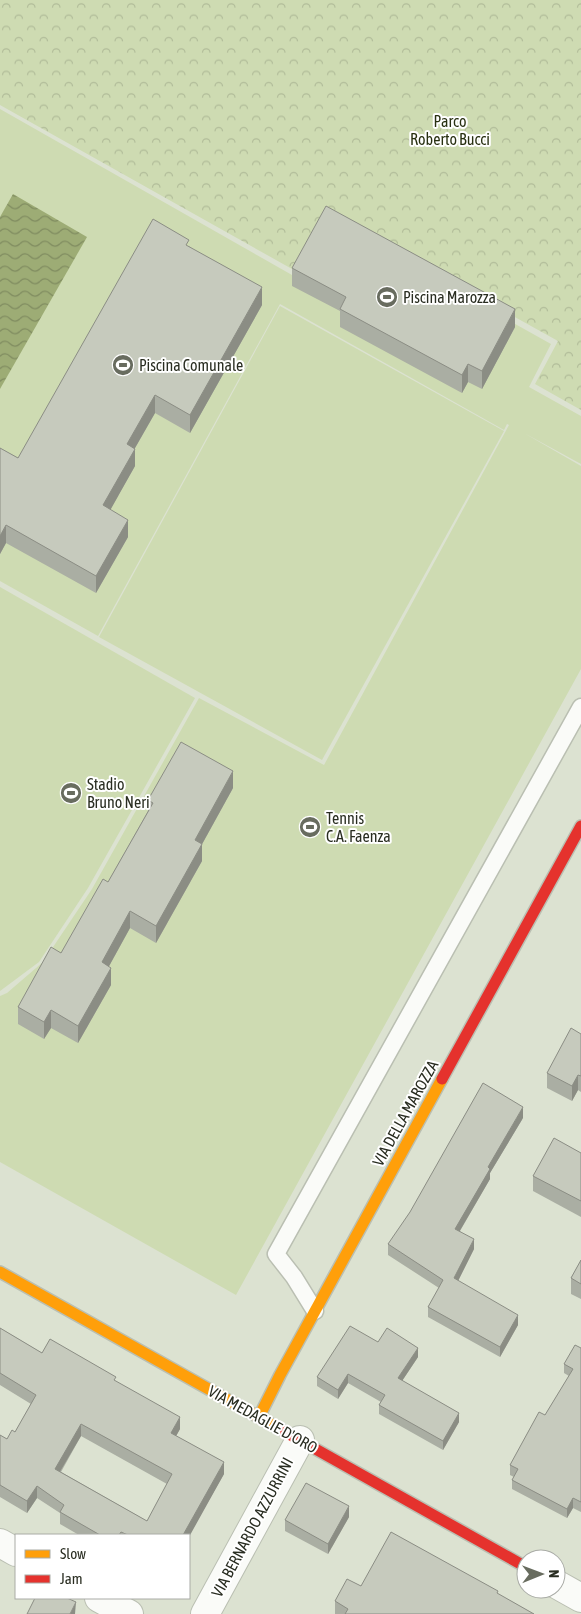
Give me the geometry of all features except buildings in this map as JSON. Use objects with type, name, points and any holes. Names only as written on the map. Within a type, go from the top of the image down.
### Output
[{"type":"street","name":"VIA DELLA MAROZZA","points":[[259,1417],[315,1311],[581,826]]},
{"type":"street","name":"VIA MEDAGLIE D'ORO","points":[[0,1272],[516,1561]]},
{"type":"street","name":"VIA BERNARDO AZZURRINI","points":[[205,1614],[300,1440]]},
{"type":"street","points":[[0,1544],[15,1552]]},
{"type":"street","points":[[566,1590],[581,1598]]},
{"type":"street","points":[[101,1599],[129,1614]]},
{"type":"lane","points":[[315,1311],[276,1254],[581,707]]},
{"type":"green space","name":"Parco Roberto Bucci","points":[[0,0],[581,0],[581,410],[535,384],[558,341],[324,211],[292,269],[0,105]]},
{"type":"green space","name":"Tennis C.A. Faenza","points":[[0,109],[292,275],[326,219],[551,344],[529,387],[581,416],[581,464],[524,433],[581,466],[581,669],[236,1295],[0,1162],[0,996],[7,993],[43,962],[92,889],[199,698],[324,765],[509,425],[507,424],[504,430],[280,304],[98,636],[0,581]]},
{"type":"green space","points":[[280,306],[504,431],[322,760],[99,637]]},
{"type":"green space","name":"Stadio Bruno Neri","points":[[0,587],[195,698],[88,888],[39,962],[0,991]]},
{"type":"water","points":[[13,194],[87,237],[0,389],[0,217]]},
{"type":"traffic: slow","points":[[259,1417],[280,1375],[442,1079]]},
{"type":"traffic: slow","points":[[0,1272],[278,1428]]},
{"type":"traffic: jam","points":[[442,1079],[581,826]]},
{"type":"traffic: jam","points":[[278,1428],[516,1561]]},
{"type":"place","name":"Piscina Marozza","points":[[387,297]]},
{"type":"place","name":"Piscina Comunale","points":[[123,365]]},
{"type":"place","name":"Stadio Bruno Neri","points":[[71,793]]},
{"type":"place","name":"Tennis C.A. Faenza","points":[[310,827]]}]
